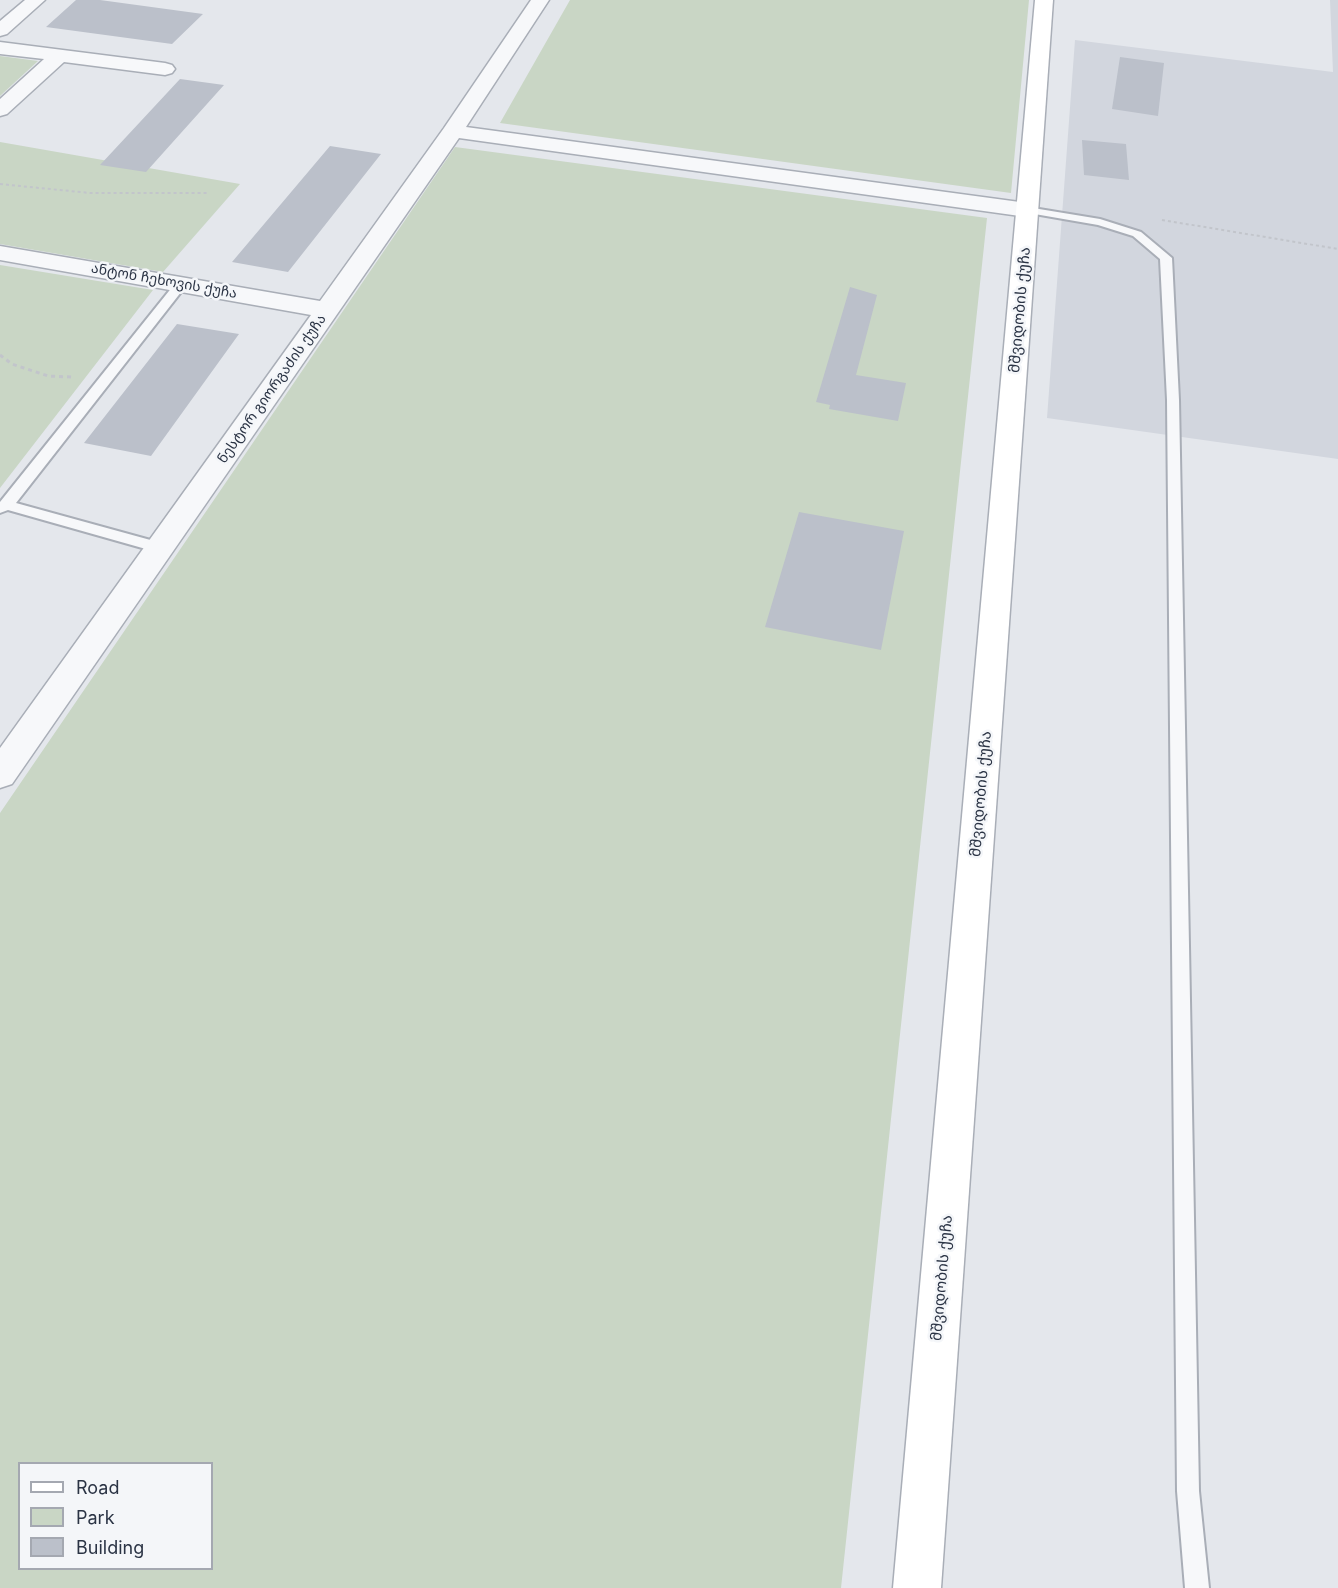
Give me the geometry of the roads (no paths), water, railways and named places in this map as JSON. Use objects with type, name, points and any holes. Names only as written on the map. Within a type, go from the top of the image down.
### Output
[{"type":"main road","name":"მშვიდობის ქუჩა","points":[[917,1588],[1044,0]]},
{"type":"street","points":[[0,30],[36,0]]},
{"type":"street","name":"ნესტორ გიორგაძის ქუჩა","points":[[0,774],[453,130],[540,0]]},
{"type":"street","points":[[0,48],[165,69]]},
{"type":"street","points":[[0,110],[60,55]]},
{"type":"street","points":[[453,130],[1027,210]]},
{"type":"street","name":"ანტონ ჩეხოვის ქუჩა","points":[[0,253],[327,310]]},
{"type":"lane","points":[[1027,210],[1100,222],[1137,234],[1166,258],[1173,400],[1188,1491],[1197,1588]]},
{"type":"lane","points":[[160,548],[3,507],[181,284]]}]
